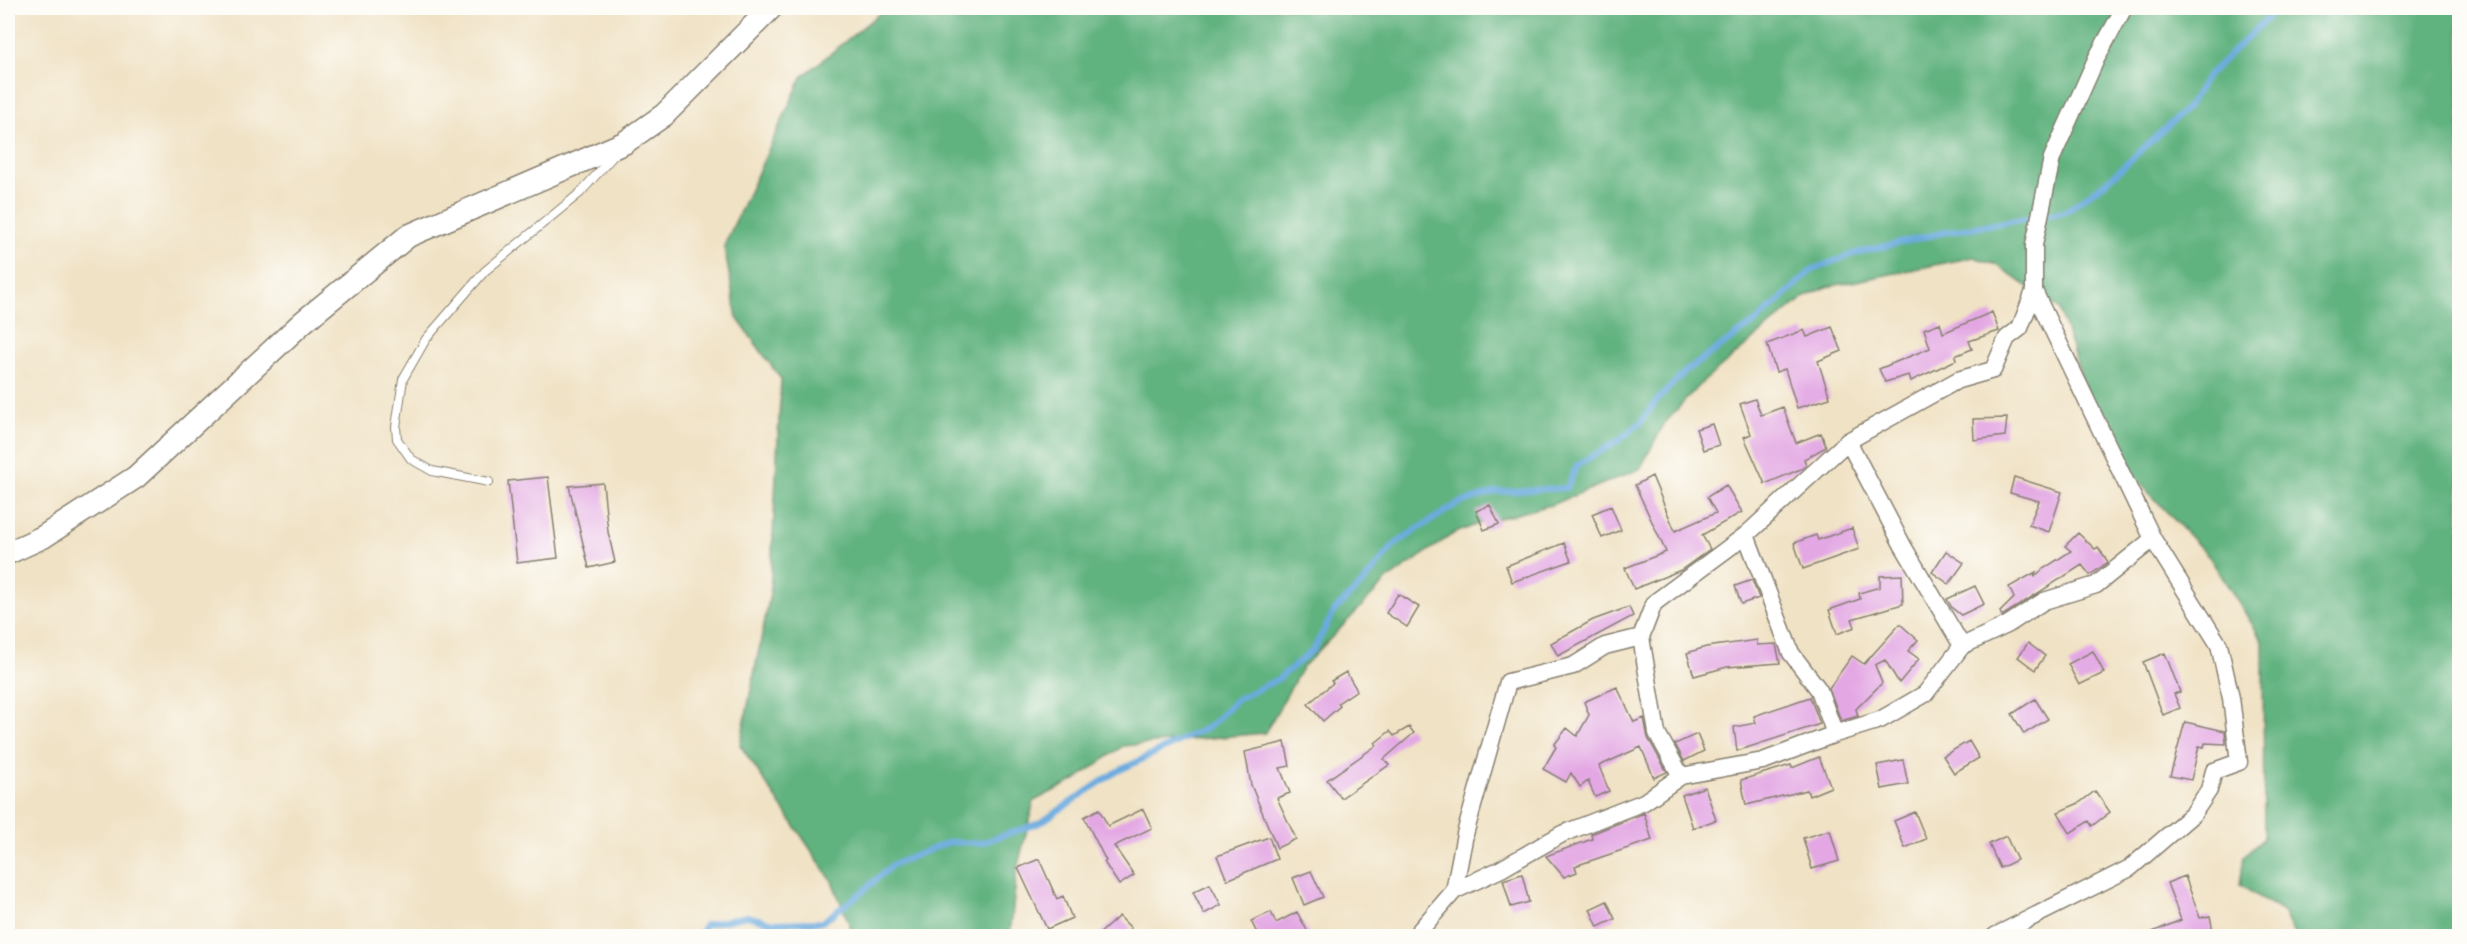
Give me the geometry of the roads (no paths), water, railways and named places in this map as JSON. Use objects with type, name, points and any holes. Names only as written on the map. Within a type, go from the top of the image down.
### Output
[{"type":"street","points":[[8,553],[43,537],[136,477],[303,322],[408,237],[624,143],[672,108],[771,8]]},
{"type":"street","points":[[1681,776],[1657,733],[1641,637],[1654,603],[1746,535],[1848,441],[1958,380],[1993,370],[2007,338],[2020,328],[2034,291],[2034,245],[2052,158],[2097,57],[2124,8]]},
{"type":"street","points":[[1995,936],[2130,868],[2193,814],[2209,790],[2214,771],[2239,762],[2231,699],[2219,645],[2153,539],[2034,291]]},
{"type":"street","points":[[1848,441],[1903,546],[1962,646]]},
{"type":"street","points":[[1746,535],[1791,653],[1818,690],[1835,734]]},
{"type":"street","points":[[1415,936],[1454,891],[1562,834],[1644,802],[1681,776],[1763,761],[1880,720],[1925,694],[1962,646],[2007,625],[2044,601],[2096,585],[2153,539]]},
{"type":"street","points":[[1454,891],[1465,834],[1508,682],[1573,666],[1605,646],[1641,637]]},
{"type":"lane","points":[[489,482],[432,471],[411,459],[397,439],[396,427],[403,379],[426,339],[485,271],[580,193],[624,143]]},
{"type":"waterway","points":[[699,936],[705,925],[747,916],[773,923],[822,922],[861,893],[892,865],[949,842],[981,843],[1040,823],[1114,773],[1210,726],[1236,700],[1278,679],[1313,650],[1335,610],[1364,582],[1393,546],[1457,504],[1495,492],[1567,488],[1577,465],[1618,441],[1640,423],[1658,399],[1687,370],[1757,321],[1813,269],[1856,253],[1946,232],[2065,212],[2111,178],[2188,107],[2208,75],[2278,8]]}]
